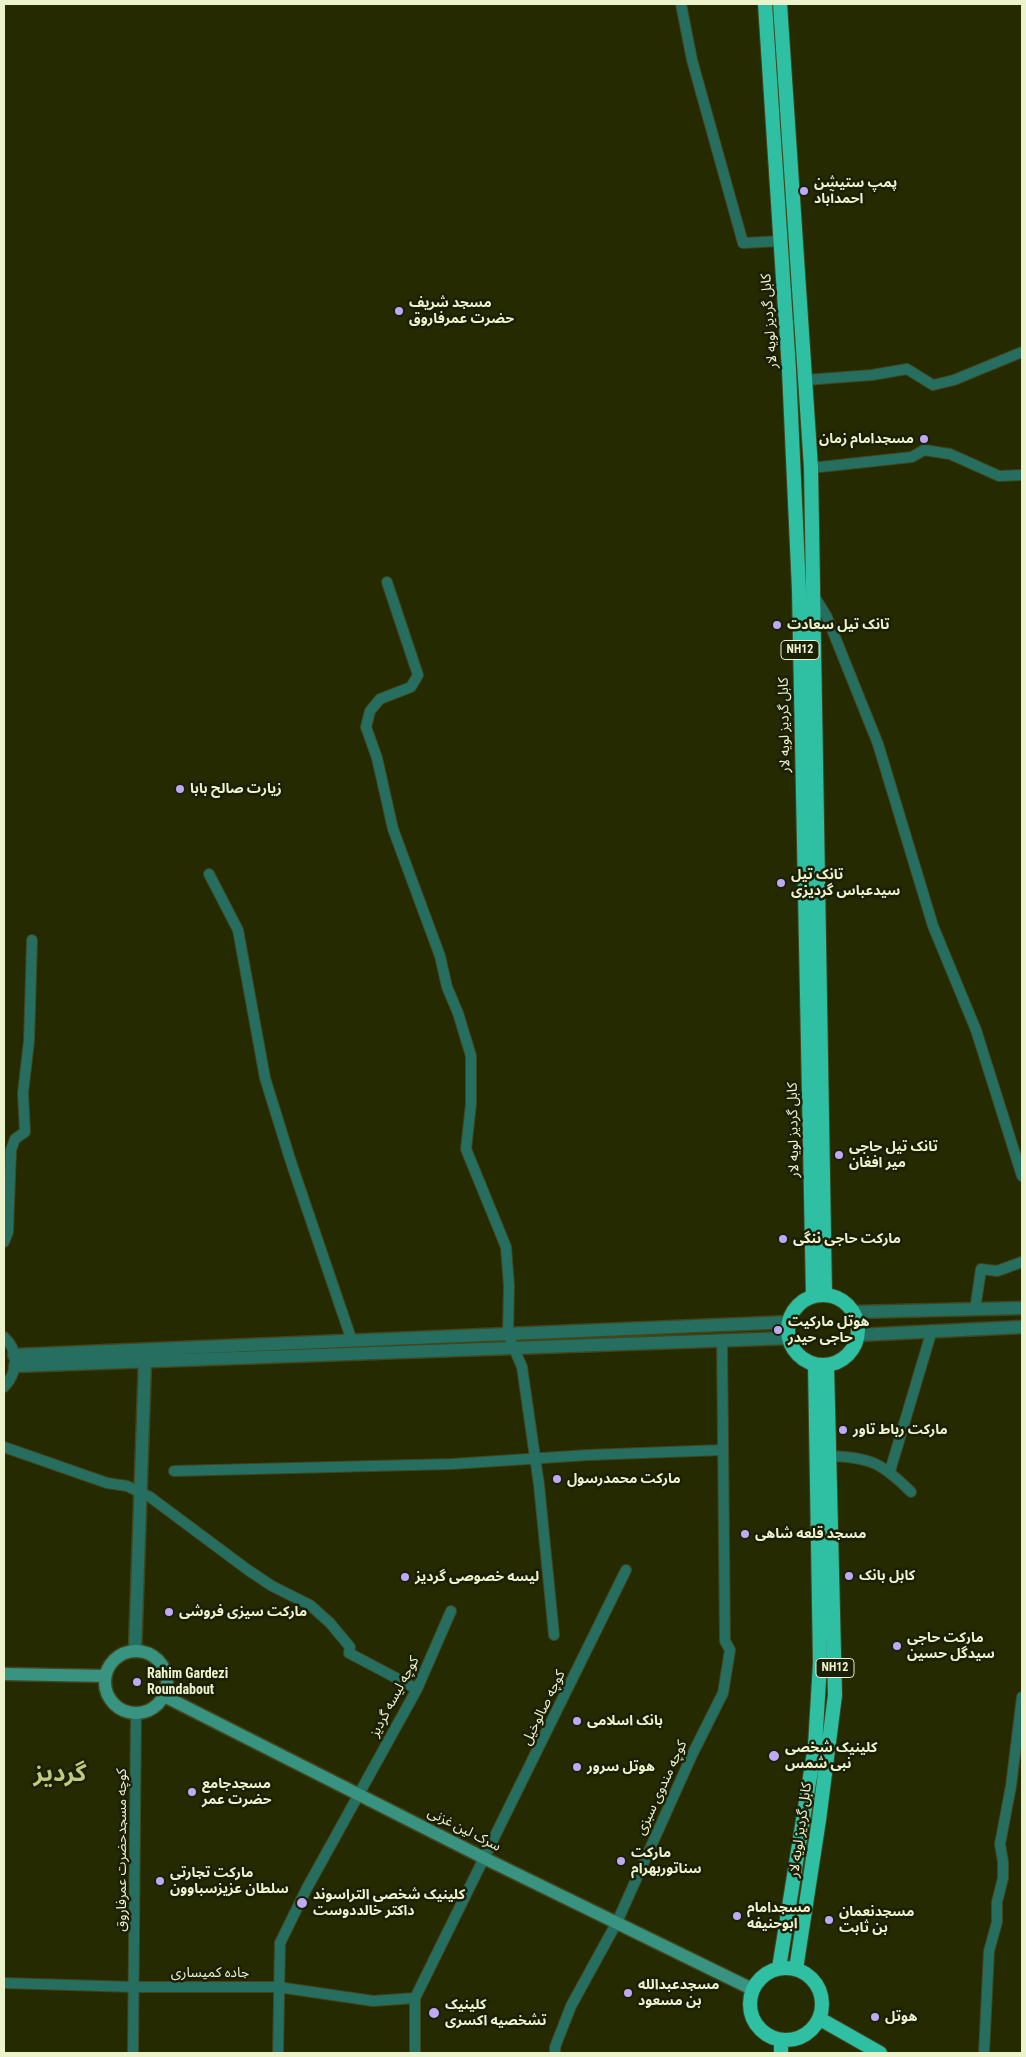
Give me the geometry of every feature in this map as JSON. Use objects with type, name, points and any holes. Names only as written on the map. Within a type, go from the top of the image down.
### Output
[{"type":"highway","name":"کابل گردیز لویه لار","points":[[765,4],[781,241],[799,590],[819,1296]]},
{"type":"highway","name":"کابل گردیز لویه لار","points":[[780,4],[811,468],[819,1296]]},
{"type":"highway","points":[[819,1296],[836,1298],[846,1303],[854,1312],[858,1323],[858,1335],[848,1355],[838,1362],[821,1364],[804,1359],[796,1352],[790,1338],[790,1322],[795,1309],[803,1301],[819,1296]]},
{"type":"highway","name":"کابل گردیز لویه لار","points":[[796,1969],[819,1820],[835,1694],[829,1456],[821,1364]]},
{"type":"highway","name":"کابل گردیز لویه لار","points":[[779,1968],[815,1746],[820,1654],[821,1364]]},
{"type":"highway","points":[[779,1968],[796,1969],[811,1977],[818,1986],[822,1996],[820,2019],[804,2036],[787,2047],[760,2031],[753,2022],[749,2000],[752,1989],[759,1979],[768,1972],[779,1968]]},
{"type":"highway","points":[[820,2019],[880,2053]]},
{"type":"main road","points":[[136,1651],[146,1652],[156,1657],[163,1665],[167,1680],[164,1696],[157,1705],[147,1710],[136,1712],[126,1711],[116,1705],[109,1697],[106,1687],[106,1676],[109,1666],[116,1658],[125,1653],[136,1651]]},
{"type":"main road","points":[[4,1674],[106,1676]]},
{"type":"main road","name":"سرک لین غزنی","points":[[164,1696],[752,1989]]},
{"type":"street","points":[[681,4],[692,60],[743,243],[781,241]]},
{"type":"street","points":[[805,380],[872,375],[906,369],[933,385],[954,380],[1022,352]]},
{"type":"street","points":[[811,468],[912,457],[924,450],[950,454],[1000,476],[1022,475]]},
{"type":"street","points":[[387,582],[418,675],[411,688],[380,699],[370,710],[366,727],[377,758],[393,829],[440,956],[447,986],[458,1013],[471,1056],[471,1104],[466,1149],[506,1247],[509,1286],[508,1334],[522,1367],[536,1458],[554,1635]]},
{"type":"street","points":[[812,593],[827,617],[878,744],[933,926],[976,1030],[1022,1176]]},
{"type":"street","points":[[209,874],[238,930],[265,1078],[291,1162],[352,1340]]},
{"type":"street","points":[[4,1242],[8,1232],[11,1150],[15,1139],[25,1132],[23,1093],[30,1041],[32,940]]},
{"type":"street","points":[[976,1310],[981,1269],[997,1271],[1022,1262]]},
{"type":"street","points":[[854,1312],[1022,1308]]},
{"type":"street","points":[[15,1360],[352,1340],[790,1322]]},
{"type":"street","points":[[858,1335],[1022,1327]]},
{"type":"street","points":[[890,1471],[932,1330]]},
{"type":"street","points":[[4,1337],[15,1360],[12,1376],[4,1386]]},
{"type":"street","points":[[15,1360],[145,1361],[790,1338]]},
{"type":"street","points":[[174,1472],[452,1464],[536,1458],[722,1450],[722,1340]]},
{"type":"street","points":[[136,1651],[145,1361]]},
{"type":"street","points":[[4,1447],[141,1492],[150,1497],[248,1570],[272,1586],[310,1606],[330,1623],[350,1647],[349,1653],[417,1689]]},
{"type":"street","name":"کوچه مندوی سبزی","points":[[555,2053],[554,2047],[571,2006],[616,1922],[692,1755],[723,1693],[730,1650],[725,1640],[722,1450]]},
{"type":"street","points":[[829,1456],[858,1457],[890,1471],[911,1492]]},
{"type":"street","name":"کوچه صالوخیل","points":[[416,1998],[626,1570]]},
{"type":"street","name":"کوچه لیسه گردیز","points":[[278,2053],[280,1943],[307,1888],[417,1689],[451,1611]]},
{"type":"street","points":[[984,2053],[989,1952],[997,1922],[997,1902],[1003,1878],[1000,1844],[1011,1786],[1022,1698]]},
{"type":"street","name":"کوچه مسجدحضرت عمرفاروق","points":[[133,2053],[136,1712]]},
{"type":"street","name":"جاده کمیساری","points":[[4,1983],[134,1987],[278,1987],[373,2002],[416,1998]]},
{"type":"street","points":[[415,2053],[416,1998]]},
{"type":"place","name":"پمپ ستیشن احمدآباد","points":[[804,191]]},
{"type":"place","name":"مسجد شریف حضرت عمرفاروق","points":[[399,311]]},
{"type":"place","name":"مسجدامام زمان","points":[[924,439]]},
{"type":"place","name":"تانک تیل سعادت","points":[[777,625]]},
{"type":"place","name":"زیارت صالح بابا","points":[[180,789]]},
{"type":"place","name":"تانک تیل سیدعباس گردیزی","points":[[781,883]]},
{"type":"place","name":"تانک تیل حاجی میر افغان","points":[[839,1155]]},
{"type":"place","name":"مارکت حاجی ننگی","points":[[783,1239]]},
{"type":"place","name":"هوتل مارکیت حاجی حیدر","points":[[778,1330]]},
{"type":"place","name":"مارکت رباط تاور","points":[[843,1430]]},
{"type":"place","name":"مارکت محمدرسول","points":[[557,1479]]},
{"type":"place","name":"مسجد قلعه شاهی","points":[[745,1534]]},
{"type":"place","name":"کابل بانک","points":[[849,1576]]},
{"type":"place","name":"لیسه خصوصی گردیز","points":[[405,1577]]},
{"type":"place","name":"مارکت سیزی فروشی","points":[[169,1612]]},
{"type":"place","name":"مارکت حاجی سیدگل حسین","points":[[897,1646]]},
{"type":"place","name":"Rahim Gardezi Roundabout","points":[[137,1682]]},
{"type":"place","name":"بانک اسلامی","points":[[577,1721]]},
{"type":"place","name":"کلینیک شخصی نبی شمس","points":[[774,1756]]},
{"type":"place","name":"هوتل سرور","points":[[577,1767]]},
{"type":"place","name":"مسجدجامع حضرت عمر","points":[[192,1792]]},
{"type":"place","name":"مارکت سناتوربهرام","points":[[621,1861]]},
{"type":"place","name":"مارکت تجارتی سلطان عزیزسباوون","points":[[160,1881]]},
{"type":"place","name":"کلینیک شخصی التراسوند داکتر خالددوست","points":[[302,1903]]},
{"type":"place","name":"مسجدامام ابوحنیفه","points":[[737,1916]]},
{"type":"place","name":"مسجدنعمان بن ثابت","points":[[829,1920]]},
{"type":"place","name":"مسجدعبدالله بن مسعود","points":[[628,1993]]},
{"type":"place","name":"کلینیک تشخصیه اکسری","points":[[434,2013]]},
{"type":"place","name":"هوتل","points":[[875,2017]]},
{"type":"district","name":"گردیز","points":[[60,1775]]}]
